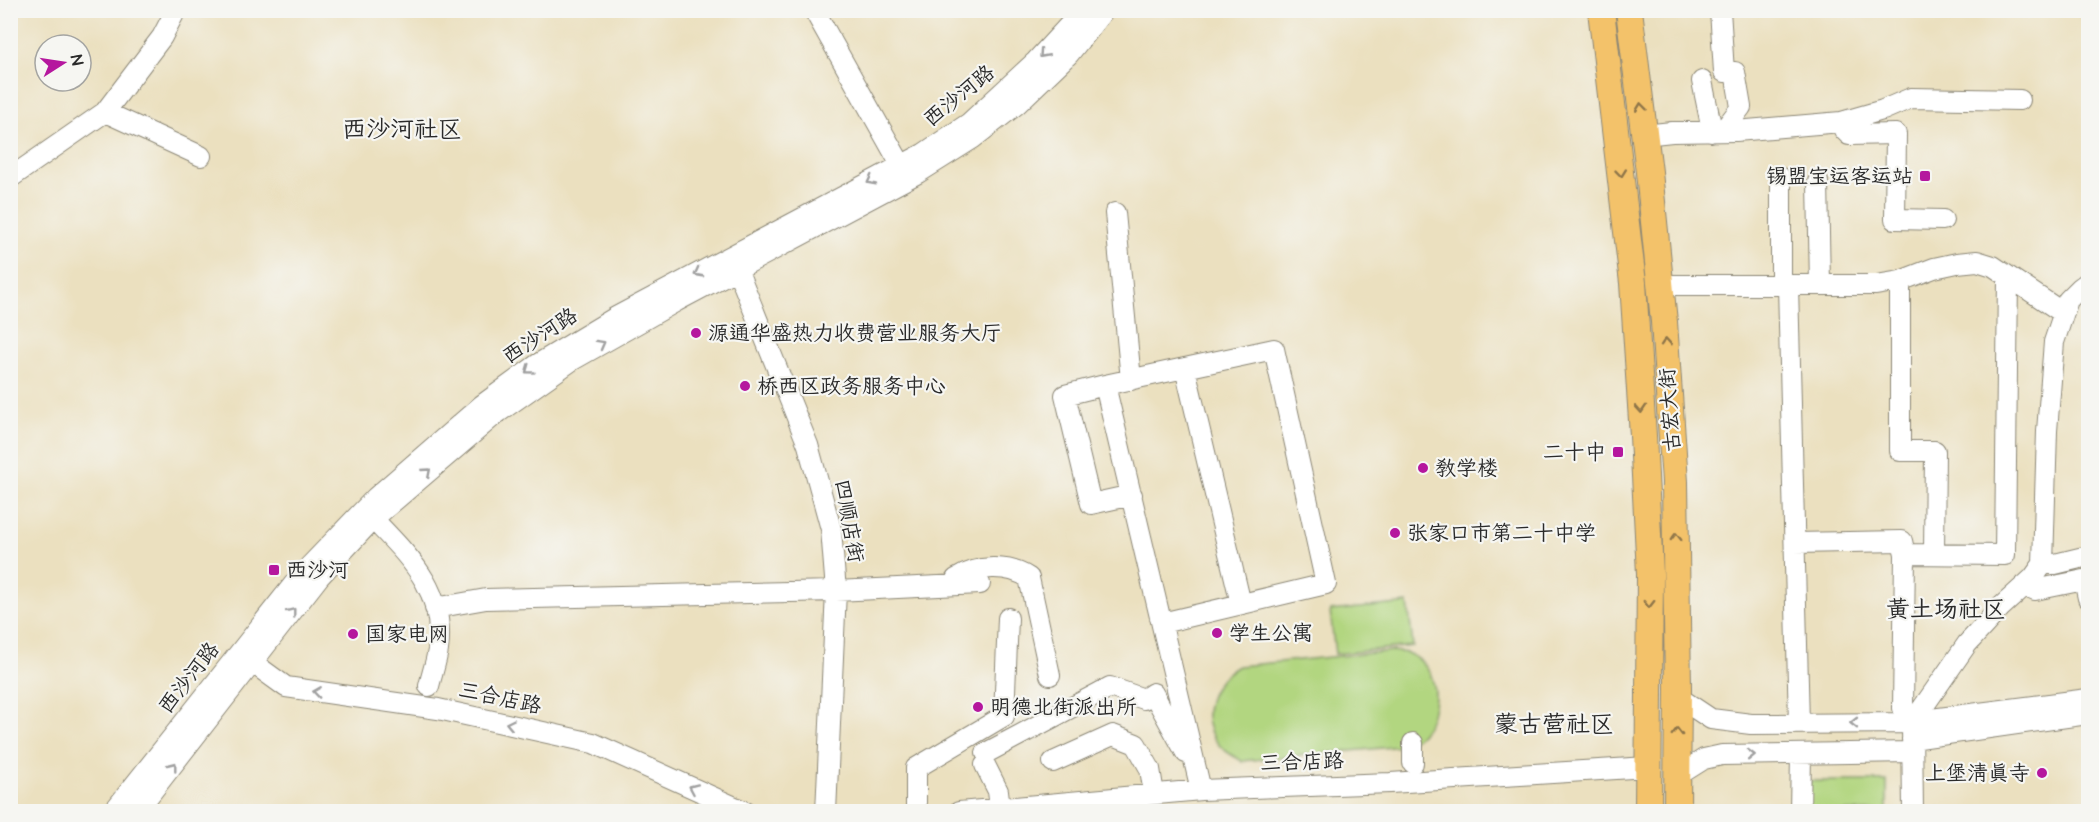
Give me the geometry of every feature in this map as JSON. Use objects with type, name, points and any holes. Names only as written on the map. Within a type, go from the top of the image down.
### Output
[{"type":"main road","name":"古宏大街","points":[[1601,10],[1633,283],[1643,436],[1650,574],[1648,812]]},
{"type":"main road","name":"古宏大街","points":[[1629,10],[1660,285],[1675,482],[1677,812]]},
{"type":"street","points":[[10,178],[105,112],[162,37],[176,10]]},
{"type":"street","points":[[814,10],[902,165]]},
{"type":"street","name":"西沙河路","points":[[113,812],[246,658],[373,519],[496,414],[571,361],[733,263],[923,153],[969,123],[1036,61],[1083,10]]},
{"type":"street","name":"西沙河路","points":[[136,812],[246,658],[301,575],[376,497],[482,405],[538,364],[616,317],[918,173],[972,139],[1017,104],[1061,61],[1104,10]]},
{"type":"street","points":[[1717,131],[1741,106],[1735,72],[1724,72],[1720,10]]},
{"type":"street","points":[[1702,81],[1710,120],[1717,131]]},
{"type":"street","points":[[1644,135],[1841,122],[1883,110],[1911,98],[2020,100]]},
{"type":"street","points":[[105,112],[201,156]]},
{"type":"street","points":[[1841,122],[1849,135],[1896,134],[1895,219],[1943,220]]},
{"type":"street","points":[[1781,178],[1795,543],[1799,724]]},
{"type":"street","points":[[1818,182],[1820,285]]},
{"type":"street","points":[[1115,213],[1131,380]]},
{"type":"street","points":[[1660,285],[1876,285],[1900,281],[1957,262],[1977,261],[1993,266],[2063,313]]},
{"type":"street","name":"四顺店街","points":[[733,263],[808,445],[831,529],[836,591],[826,812]]},
{"type":"street","points":[[1905,554],[2005,555],[2008,276]]},
{"type":"street","points":[[1900,281],[1900,451],[1935,451],[1934,554]]},
{"type":"street","points":[[1912,738],[1967,644],[2001,607],[2033,578],[2043,564],[2047,431],[2054,342],[2068,300],[2088,282]]},
{"type":"street","points":[[1132,495],[1091,504],[1065,395],[1274,349],[1326,584],[1162,623]]},
{"type":"street","points":[[1185,368],[1241,604]]},
{"type":"street","points":[[1105,385],[1201,790]]},
{"type":"street","points":[[373,519],[421,573],[434,599],[438,650],[429,686]]},
{"type":"street","points":[[1795,543],[1902,541],[1905,554],[1903,708],[1912,738],[1913,812]]},
{"type":"street","points":[[2043,564],[2055,564],[2088,556]]},
{"type":"street","points":[[946,586],[963,574],[990,568],[1020,571],[1029,578],[1050,675]]},
{"type":"street","points":[[2025,585],[2035,590],[2084,580],[2088,598]]},
{"type":"street","points":[[435,608],[486,599],[836,591],[980,584]]},
{"type":"street","points":[[916,812],[916,768],[1004,716],[1008,618]]},
{"type":"street","name":"三合店路","points":[[246,658],[286,687],[438,709],[593,743],[746,812]]},
{"type":"street","points":[[1000,808],[998,791],[985,759],[1110,687],[1144,699],[1154,693],[1187,755]]},
{"type":"street","points":[[1678,697],[1711,719],[1751,724],[1799,724],[1912,738]]},
{"type":"street","points":[[1912,738],[1931,718],[2088,699]]},
{"type":"street","points":[[1162,709],[1182,705]]},
{"type":"street","points":[[1677,776],[1704,759],[1722,755],[1801,754],[2088,714]]},
{"type":"street","points":[[1053,762],[1113,735],[1136,744],[1149,769],[1154,794]]},
{"type":"street","points":[[1800,812],[1801,754]]},
{"type":"street","name":"三合店路","points":[[959,812],[1438,770],[1648,767]]},
{"type":"green space","points":[[1408,603],[1413,646],[1335,654],[1330,611]]},
{"type":"green space","points":[[1393,651],[1407,653],[1419,659],[1427,668],[1435,691],[1435,703],[1427,726],[1417,737],[1403,746],[1242,761],[1221,747],[1212,734],[1207,712],[1209,701],[1220,681],[1238,666]]},
{"type":"green space","points":[[1807,781],[1887,781],[1887,811],[1807,812]]},
{"type":"place","name":"锡盟宝运客运站","points":[[1925,176]]},
{"type":"place","name":"源通华盛热力收费营业服务大厅","points":[[696,333]]},
{"type":"place","name":"桥西区政务服务中心","points":[[745,386]]},
{"type":"place","name":"二十中","points":[[1618,452]]},
{"type":"place","name":"教学楼","points":[[1423,468]]},
{"type":"place","name":"张家口市第二十中学","points":[[1395,533]]},
{"type":"place","name":"西沙河","points":[[274,570]]},
{"type":"place","name":"学生公寓","points":[[1217,633]]},
{"type":"place","name":"国家电网","points":[[353,634]]},
{"type":"place","name":"明德北街派出所","points":[[978,707]]},
{"type":"place","name":"上堡清真寺","points":[[2042,773]]},
{"type":"district","name":"西沙河社区","points":[[402,130]]},
{"type":"district","name":"黄土场社区","points":[[1946,610]]},
{"type":"district","name":"蒙古营社区","points":[[1554,725]]}]
